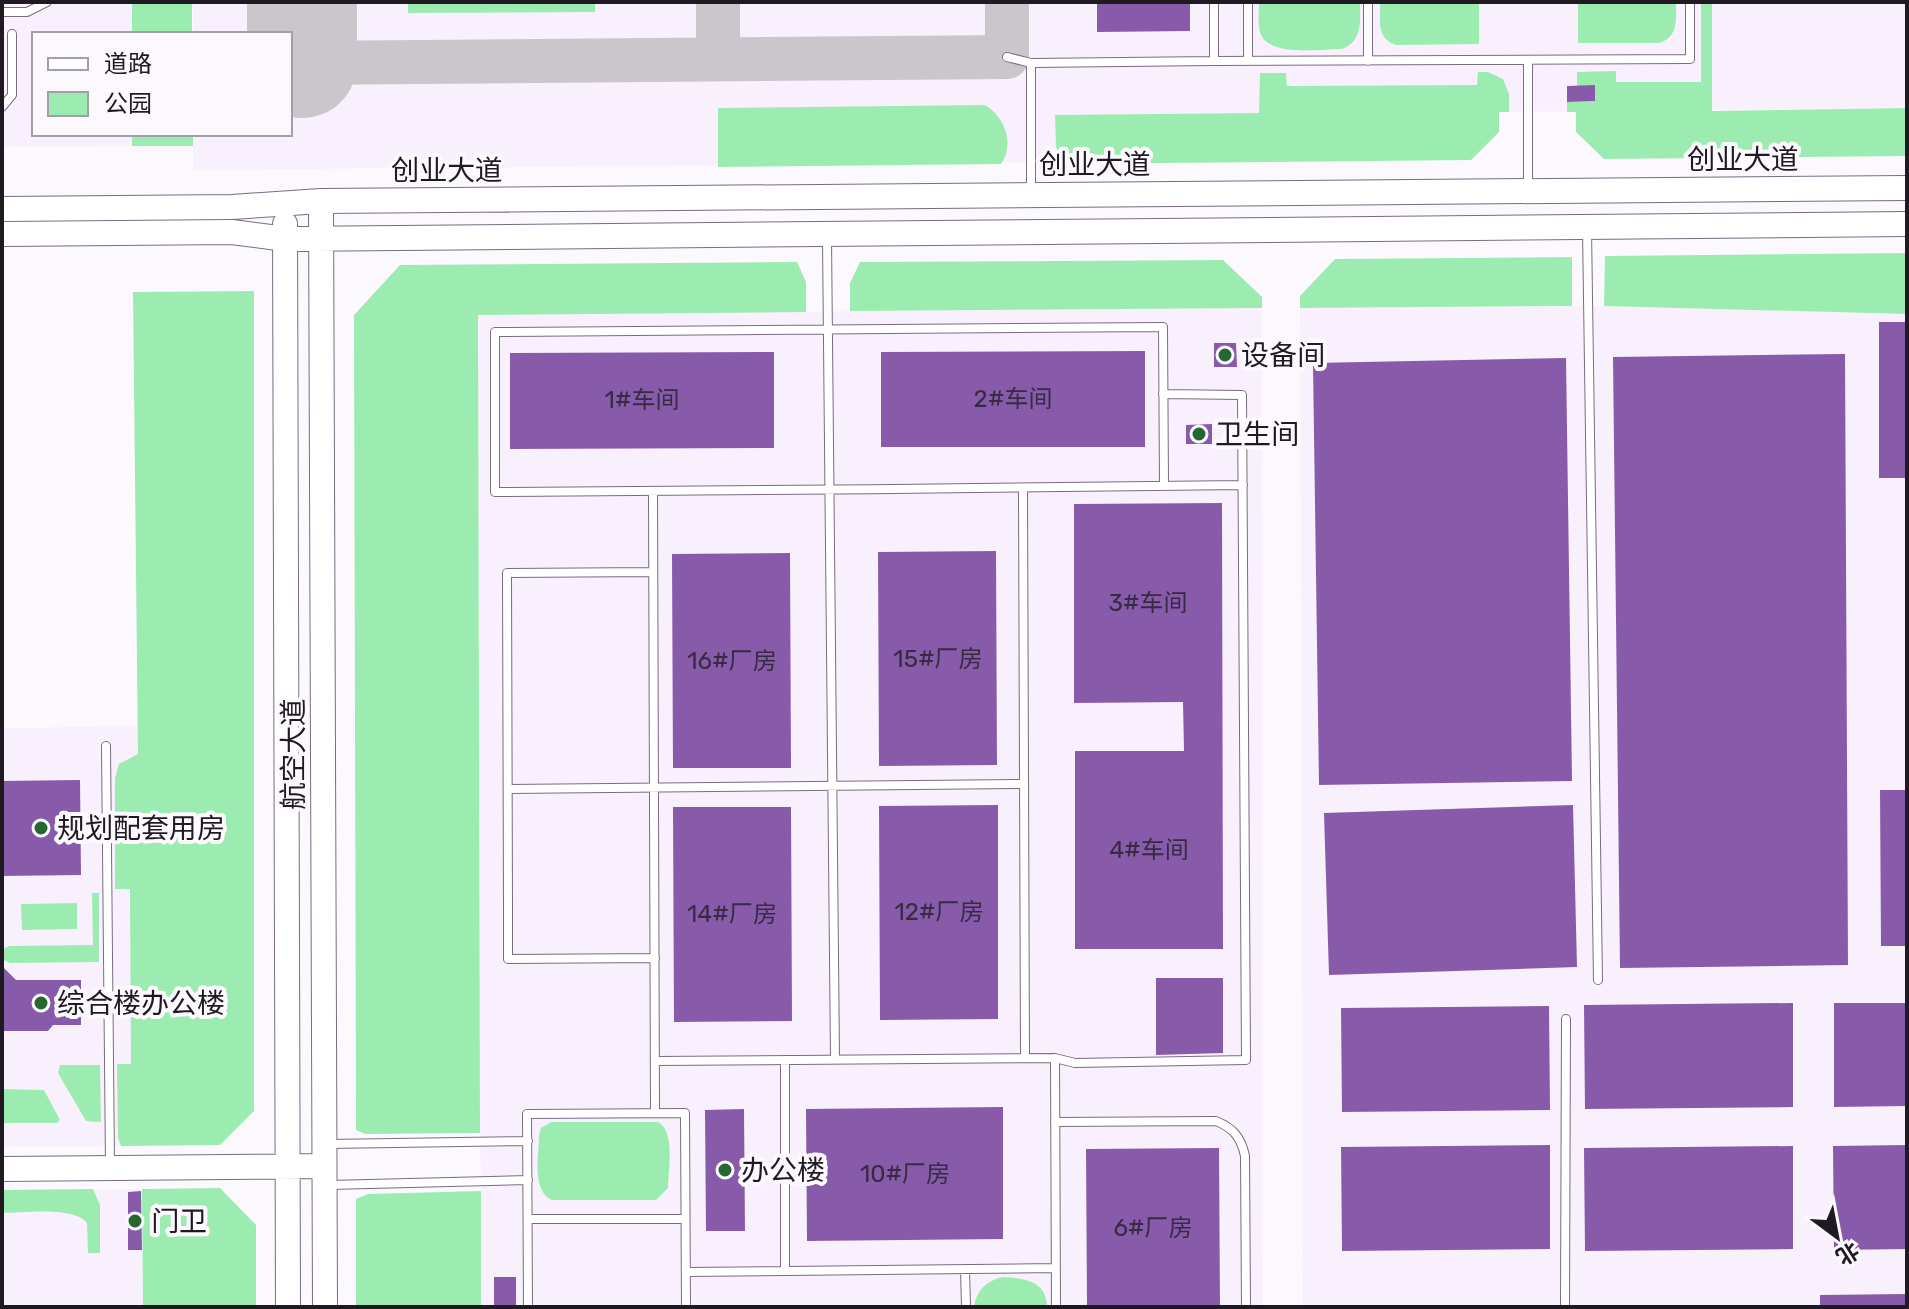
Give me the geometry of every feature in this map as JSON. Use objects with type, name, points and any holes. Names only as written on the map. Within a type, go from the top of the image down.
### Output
[{"type":"main road","name":"创业大道","points":[[2,209],[232,207],[321,201],[1907,188]]},
{"type":"main road","name":"航空大道","points":[[321,201],[325,1307]]},
{"type":"main road","name":"航空大道","points":[[284,202],[288,1307]]},
{"type":"main road","points":[[2,234],[232,232],[286,239],[1907,224]]},
{"type":"main road","points":[[2,1169],[324,1165]]},
{"type":"lane","points":[[2,12],[27,12],[47,2]]},
{"type":"lane","points":[[1214,2],[1214,61]]},
{"type":"lane","points":[[1248,2],[1248,61]]},
{"type":"lane","points":[[1368,2],[1368,61]]},
{"type":"lane","points":[[1007,57],[1031,63],[1690,59],[1690,2]]},
{"type":"lane","points":[[2,107],[12,95],[12,34]]},
{"type":"lane","points":[[1528,60],[1528,191]]},
{"type":"lane","points":[[1031,63],[1031,195]]},
{"type":"lane","points":[[1587,227],[1598,980]]},
{"type":"lane","points":[[827,233],[835,1059]]},
{"type":"lane","points":[[1164,486],[1163,327],[495,332],[495,492],[1023,488],[1243,485]]},
{"type":"lane","points":[[655,1061],[1055,1058],[1075,1063],[1246,1060],[1242,395],[1163,394]]},
{"type":"lane","points":[[1023,488],[1025,1058]]},
{"type":"lane","points":[[653,491],[655,1113]]},
{"type":"lane","points":[[653,572],[507,573],[508,959],[655,958]]},
{"type":"lane","points":[[106,746],[110,1168]]},
{"type":"lane","points":[[508,789],[1024,784]]},
{"type":"lane","points":[[1565,1307],[1566,1019]]},
{"type":"lane","points":[[1055,1058],[1056,1307]]},
{"type":"lane","points":[[785,1060],[785,1271]]},
{"type":"lane","points":[[528,1307],[527,1114],[655,1113],[685,1113],[686,1307]]},
{"type":"lane","points":[[1055,1122],[1216,1121],[1229,1127],[1243,1145],[1245,1156],[1246,1307]]},
{"type":"lane","points":[[324,1165],[528,1141]]},
{"type":"lane","points":[[324,1165],[528,1180]]},
{"type":"lane","points":[[528,1219],[685,1219]]},
{"type":"lane","points":[[686,1272],[1056,1268]]},
{"type":"lane","points":[[965,1269],[966,1307]]},
{"type":"shaded area","points":[[2,2],[132,2],[132,32],[32,32],[32,136],[132,136],[132,146],[2,147]]},
{"type":"shaded area","points":[[193,2],[1907,2],[1907,108],[1499,112],[1223,161],[193,170],[193,136],[292,136],[292,32],[193,32]]},
{"type":"shaded area","points":[[1604,306],[1907,314],[1907,1307],[1303,1307],[1300,308]]},
{"type":"shaded area","points":[[1262,308],[1263,1307],[481,1307],[478,314]]},
{"type":"shaded area","points":[[138,726],[141,1146],[2,1147],[2,728]]},
{"type":"shaded area","points":[[142,1189],[143,1307],[2,1307],[2,1190]]},
{"type":"green space","points":[[132,2],[192,2],[192,32],[132,32]]},
{"type":"green space","points":[[408,2],[595,2],[595,12],[408,13]]},
{"type":"green space","points":[[1259,2],[1360,2],[1359,30],[1354,41],[1342,49],[1285,49],[1266,42],[1261,35]]},
{"type":"green space","points":[[1380,2],[1479,2],[1479,44],[1396,45],[1382,33]]},
{"type":"green space","points":[[1578,2],[1676,2],[1675,27],[1670,36],[1659,43],[1578,43]]},
{"type":"green space","points":[[1701,2],[1712,2],[1712,111],[1907,108],[1907,156],[1604,159],[1576,132],[1576,112],[1567,112],[1567,102],[1595,101],[1595,86],[1577,86],[1577,72],[1616,71],[1616,82],[1701,82]]},
{"type":"green space","points":[[1478,72],[1488,72],[1503,79],[1509,94],[1509,112],[1499,112],[1499,132],[1471,160],[1060,164],[1056,146],[1055,115],[1259,113],[1260,73],[1286,73],[1287,86],[1477,85]]},
{"type":"green space","points":[[985,105],[998,116],[1006,132],[1007,148],[1001,164],[718,167],[718,108]]},
{"type":"green space","points":[[132,136],[193,136],[193,146],[132,146]]},
{"type":"green space","points":[[1907,253],[1907,314],[1604,306],[1605,256]]},
{"type":"green space","points":[[1572,257],[1572,306],[1300,308],[1300,296],[1335,259]]},
{"type":"green space","points":[[1223,260],[1262,297],[1262,308],[850,311],[850,283],[860,262]]},
{"type":"green space","points":[[797,262],[806,282],[806,312],[478,315],[480,1133],[365,1134],[356,1130],[354,315],[400,265]]},
{"type":"green space","points":[[254,291],[254,1111],[220,1145],[121,1146],[118,1138],[117,1064],[131,1064],[130,889],[115,889],[115,778],[119,764],[138,754],[133,292]]},
{"type":"green space","points":[[92,893],[99,893],[99,962],[10,963],[3,960],[3,949],[9,946],[93,945]]},
{"type":"green space","points":[[77,903],[77,929],[22,930],[21,904]]},
{"type":"green space","points":[[60,1065],[100,1065],[101,1122],[86,1121],[58,1073]]},
{"type":"green space","points":[[2,1089],[44,1090],[60,1120],[57,1123],[2,1123]]},
{"type":"green space","points":[[551,1122],[658,1122],[664,1127],[669,1143],[668,1188],[656,1200],[552,1200],[541,1188],[538,1171],[539,1135],[541,1128]]},
{"type":"green space","points":[[220,1188],[256,1225],[256,1307],[143,1307],[142,1189]]},
{"type":"green space","points":[[93,1189],[100,1205],[100,1253],[88,1253],[87,1223],[71,1214],[2,1213],[2,1190]]},
{"type":"green space","points":[[481,1191],[481,1307],[356,1307],[356,1199],[368,1194]]},
{"type":"green space","points":[[1002,1277],[1025,1280],[1038,1286],[1046,1298],[1047,1307],[974,1307],[983,1288]]},
{"type":"building","points":[[1097,2],[1190,2],[1190,31],[1097,32]]},
{"type":"building","points":[[1595,85],[1595,101],[1567,102],[1567,86]]},
{"type":"building","points":[[1879,322],[1907,322],[1907,478],[1879,478]]},
{"type":"building","name":"设备间","points":[[1214,343],[1236,343],[1237,367],[1214,367]]},
{"type":"building","points":[[1145,351],[1145,447],[881,447],[881,352]]},
{"type":"building","points":[[774,352],[774,448],[510,449],[510,353]]},
{"type":"building","points":[[1845,354],[1848,965],[1620,968],[1613,357]]},
{"type":"building","points":[[1566,358],[1572,781],[1319,785],[1313,363]]},
{"type":"building","name":"卫生间","points":[[1212,424],[1212,444],[1186,444],[1186,425]]},
{"type":"building","points":[[1222,503],[1223,949],[1075,949],[1075,751],[1184,751],[1183,702],[1074,703],[1074,504]]},
{"type":"building","points":[[996,551],[997,765],[879,766],[878,552]]},
{"type":"building","points":[[790,553],[791,768],[673,768],[672,554]]},
{"type":"building","name":"规划配套用房","points":[[80,780],[81,875],[2,876],[2,781]]},
{"type":"building","points":[[1880,790],[1907,790],[1907,946],[1881,946]]},
{"type":"building","points":[[998,805],[998,1019],[880,1020],[879,806]]},
{"type":"building","points":[[1573,805],[1577,967],[1329,975],[1324,813]]},
{"type":"building","points":[[673,807],[791,807],[792,1021],[674,1022]]},
{"type":"building","name":"综合楼办公楼","points":[[2,966],[16,980],[81,980],[81,1025],[53,1025],[48,1031],[2,1031]]},
{"type":"building","points":[[1156,978],[1223,978],[1223,1053],[1156,1055]]},
{"type":"building","points":[[1793,1003],[1793,1107],[1585,1109],[1584,1005]]},
{"type":"building","points":[[1834,1003],[1907,1003],[1907,1106],[1834,1107]]},
{"type":"building","points":[[1549,1006],[1550,1110],[1342,1112],[1341,1008]]},
{"type":"building","points":[[1003,1107],[1003,1239],[807,1241],[806,1109]]},
{"type":"building","name":"办公楼","points":[[744,1109],[745,1231],[706,1231],[705,1110]]},
{"type":"building","points":[[1550,1145],[1550,1249],[1342,1251],[1341,1147]]},
{"type":"building","points":[[1907,1145],[1907,1249],[1834,1250],[1833,1146]]},
{"type":"building","points":[[1793,1146],[1793,1249],[1585,1251],[1584,1148]]},
{"type":"building","points":[[1219,1148],[1220,1307],[1087,1307],[1086,1149]]},
{"type":"building","name":"门卫","points":[[141,1191],[142,1250],[128,1250],[128,1192]]},
{"type":"building","points":[[494,1277],[516,1277],[516,1307],[494,1307]]},
{"type":"building","points":[[1907,1294],[1907,1307],[1820,1307],[1820,1295]]},
{"type":"taxiway","points":[[718,2],[718,59]]},
{"type":"taxiway","points":[[302,63],[1007,57],[1007,2]]},
{"type":"runway","points":[[302,2],[302,63]]},
{"type":"place","name":"设备间","points":[[1225,355]]},
{"type":"place","name":"卫生间","points":[[1199,434]]},
{"type":"place","name":"规划配套用房","points":[[41,828]]},
{"type":"place","name":"综合楼办公楼","points":[[41,1003]]},
{"type":"place","name":"办公楼","points":[[725,1170]]},
{"type":"place","name":"门卫","points":[[135,1221]]}]
